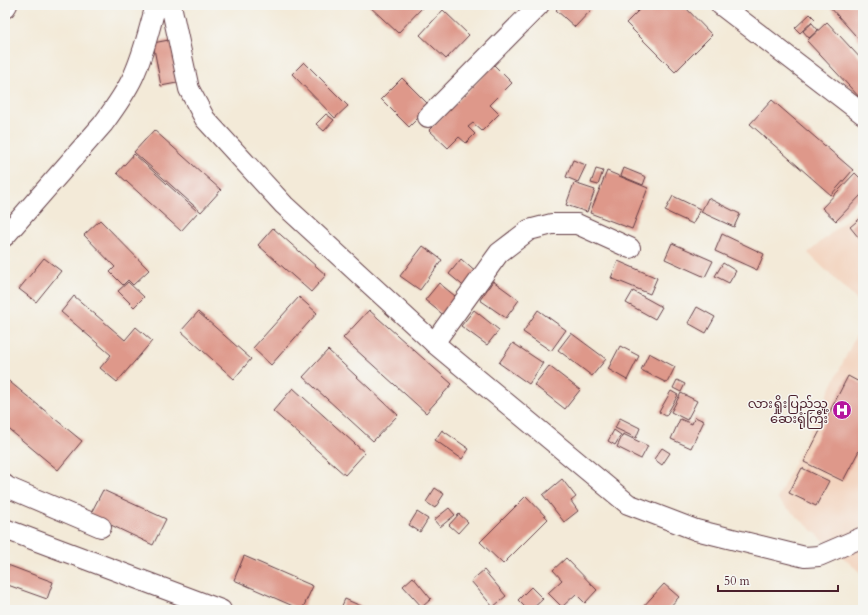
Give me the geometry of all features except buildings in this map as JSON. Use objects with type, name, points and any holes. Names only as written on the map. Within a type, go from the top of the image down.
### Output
[{"type":"street","points":[[5,236],[103,124],[117,105],[133,76],[148,36],[156,5]]},
{"type":"street","points":[[171,5],[189,89],[205,119],[284,205],[434,343],[628,504],[696,530],[806,557],[819,556],[863,537]]},
{"type":"street","points":[[428,117],[539,5]]},
{"type":"street","points":[[721,5],[863,114]]},
{"type":"street","points":[[434,343],[499,252],[529,230],[552,224],[577,224],[630,248]]},
{"type":"street","points":[[5,485],[101,527]]},
{"type":"street","points":[[5,529],[221,610]]},
{"type":"shaded area","points":[[863,206],[863,306],[808,253]]},
{"type":"shaded area","name":"လားရှိုးပြည်သူ့ ဆေးရုံကြီး","points":[[863,321],[863,575],[777,499]]},
{"type":"place","name":"လားရှိုးပြည်သူ့ ဆေးရုံကြီး","points":[[842,410]]}]
